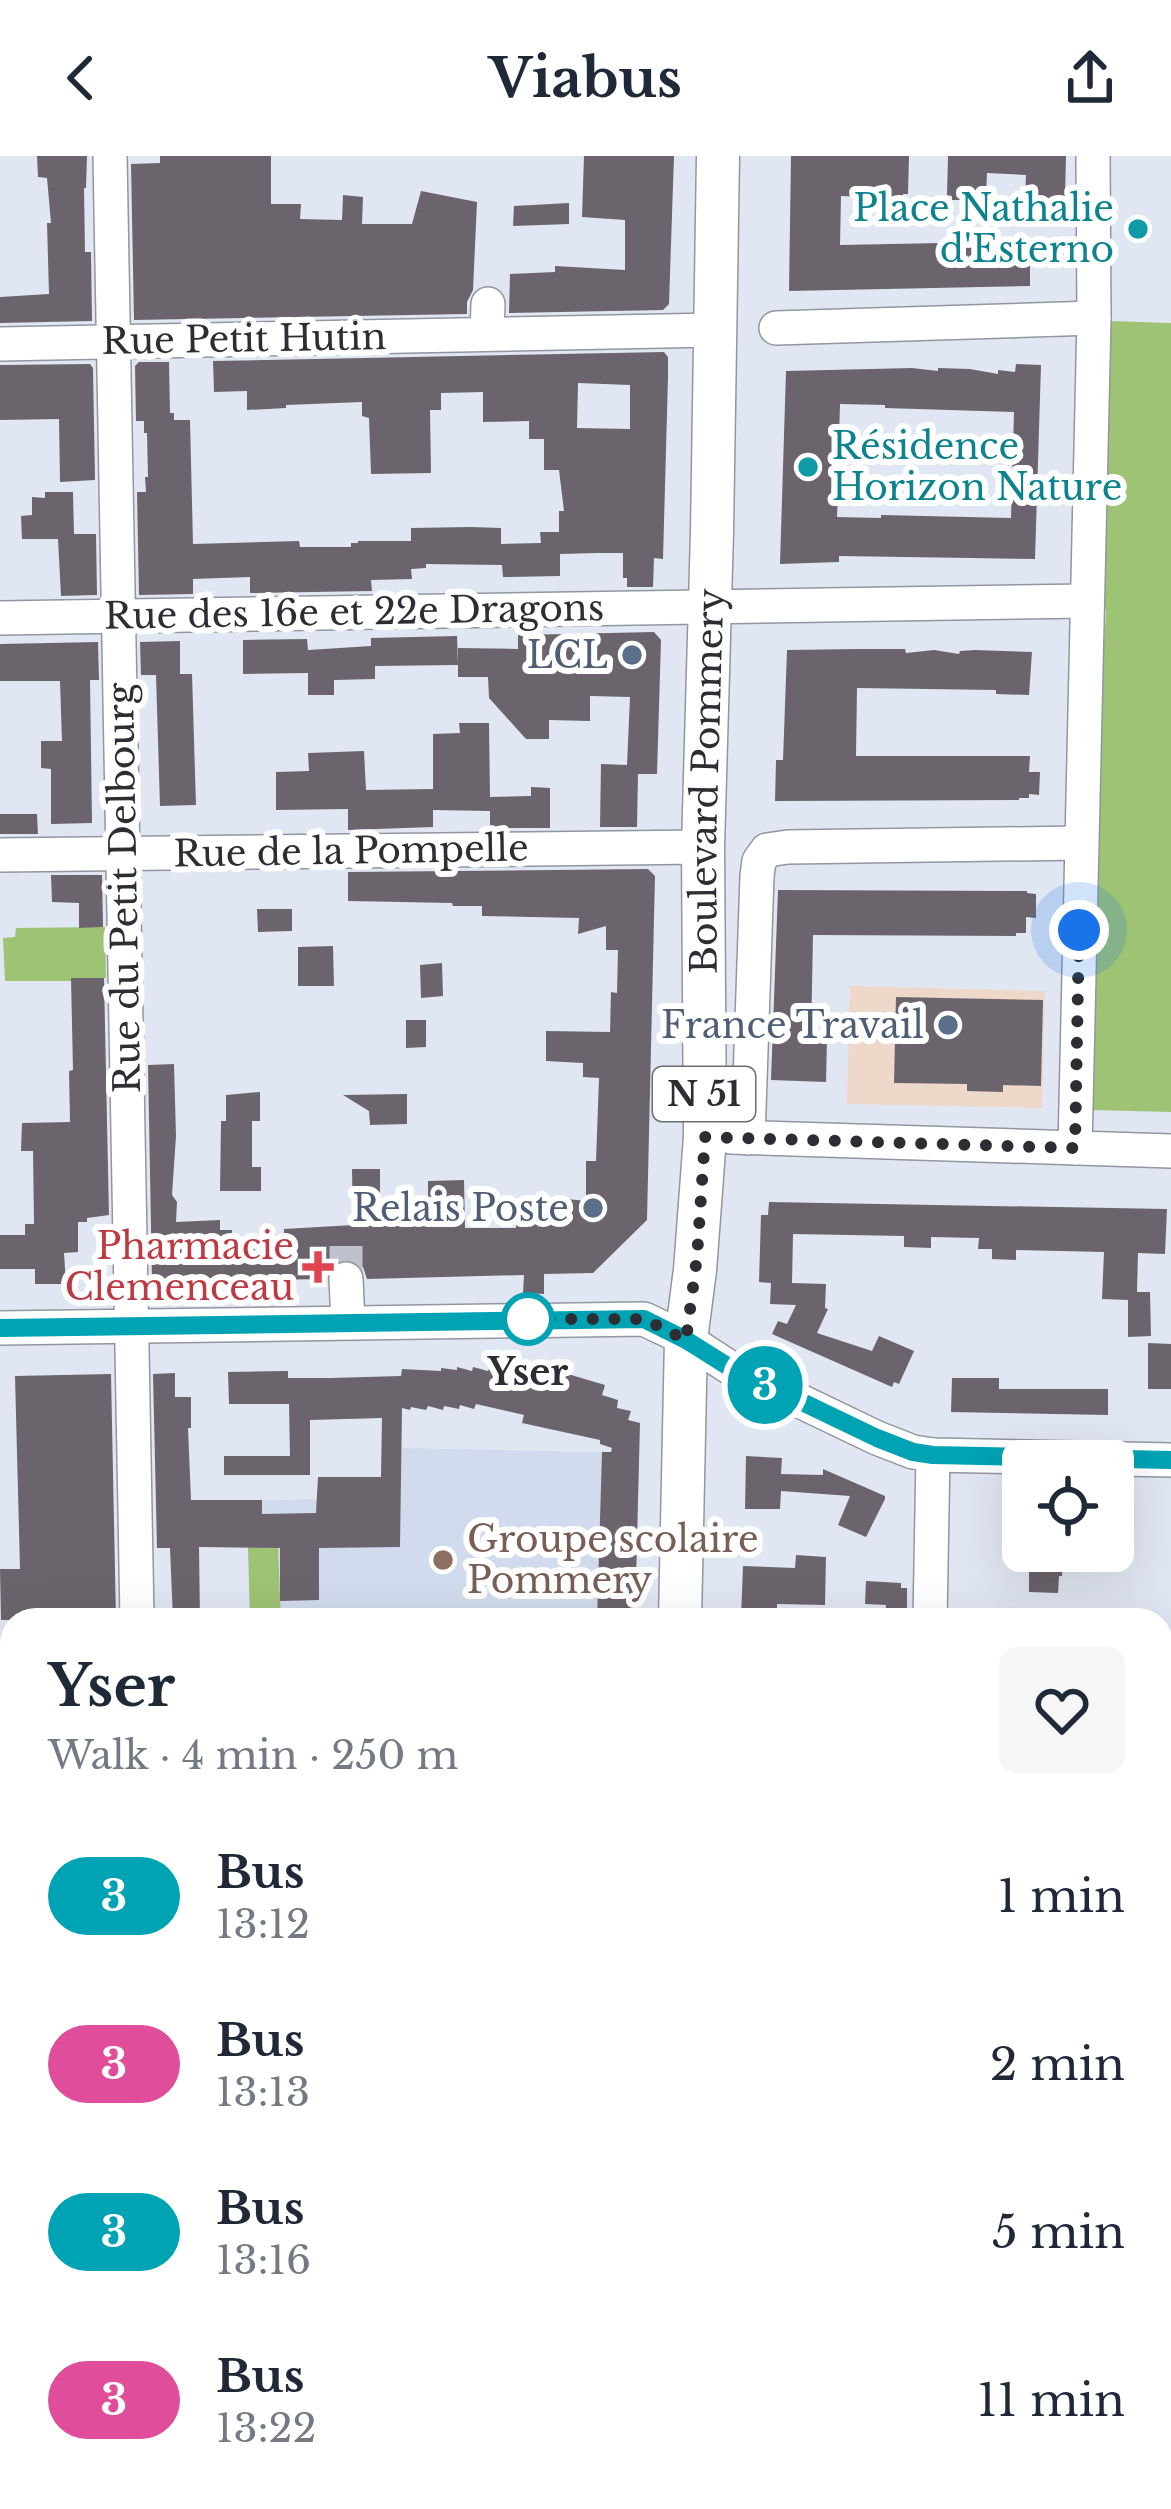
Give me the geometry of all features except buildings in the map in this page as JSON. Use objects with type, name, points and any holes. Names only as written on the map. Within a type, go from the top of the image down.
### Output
[{"type":"main road","name":"Boulevard Pommery","points":[[680,1608],[686,1340],[705,1137],[703,847],[718,156]]},
{"type":"street","name":"Rue du Petit Delbourg","points":[[110,156],[137,1608]]},
{"type":"street","points":[[1075,1148],[1094,318],[1093,156]]},
{"type":"street","points":[[776,328],[1094,318]]},
{"type":"street","name":"Rue Petit Hutin","points":[[0,344],[488,319],[715,330]]},
{"type":"street","name":"Rue des 16e et 22e Dragons","points":[[0,618],[1088,601]]},
{"type":"street","points":[[748,1138],[757,876],[767,850],[1082,843]]},
{"type":"street","name":"Rue de la Pompelle","points":[[0,855],[703,847]]},
{"type":"street","points":[[705,1137],[1171,1151]]},
{"type":"street","points":[[346,1279],[348,1322]]},
{"type":"street","points":[[0,1328],[644,1319],[729,1367],[913,1452],[1171,1460]]},
{"type":"street","points":[[930,1608],[933,1455]]},
{"type":"shaded area","points":[[850,986],[1045,991],[1042,1108],[847,1104]]},
{"type":"shaded area","name":"Groupe scolaire Pommery","points":[[401,1448],[639,1453],[635,1608],[250,1608],[247,1500],[400,1498]]},
{"type":"green space","points":[[1110,321],[1171,323],[1171,1112],[1092,1110],[1091,843],[1106,612]]},
{"type":"green space","points":[[105,927],[106,978],[5,981],[3,938],[15,937],[16,928]]},
{"type":"green space","points":[[248,1547],[278,1548],[280,1608],[250,1608]]},
{"type":"tunnel","points":[[346,1236],[346,1279]]},
{"type":"bus line","name":"3","points":[[0,1328],[644,1319],[729,1367],[913,1452],[1171,1460]]},
{"type":"place","name":"Place Nathalie d'Esterno","points":[[1138,229]]},
{"type":"place","name":"Résidence Horizon Nature","points":[[808,467]]},
{"type":"place","name":"LCL","points":[[632,655]]},
{"type":"place","name":"France Travail","points":[[948,1025]]},
{"type":"place","name":"Relais Poste","points":[[593,1208]]},
{"type":"place","name":"Pharmacie Clemenceau","points":[[318,1267]]},
{"type":"place","name":"Yser","points":[[528,1319]]},
{"type":"place","name":"Groupe scolaire Pommery","points":[[443,1560]]},
{"type":"route","points":[[528,1319],[644,1319],[686,1340],[705,1137],[1075,1148],[1079,930]]}]
